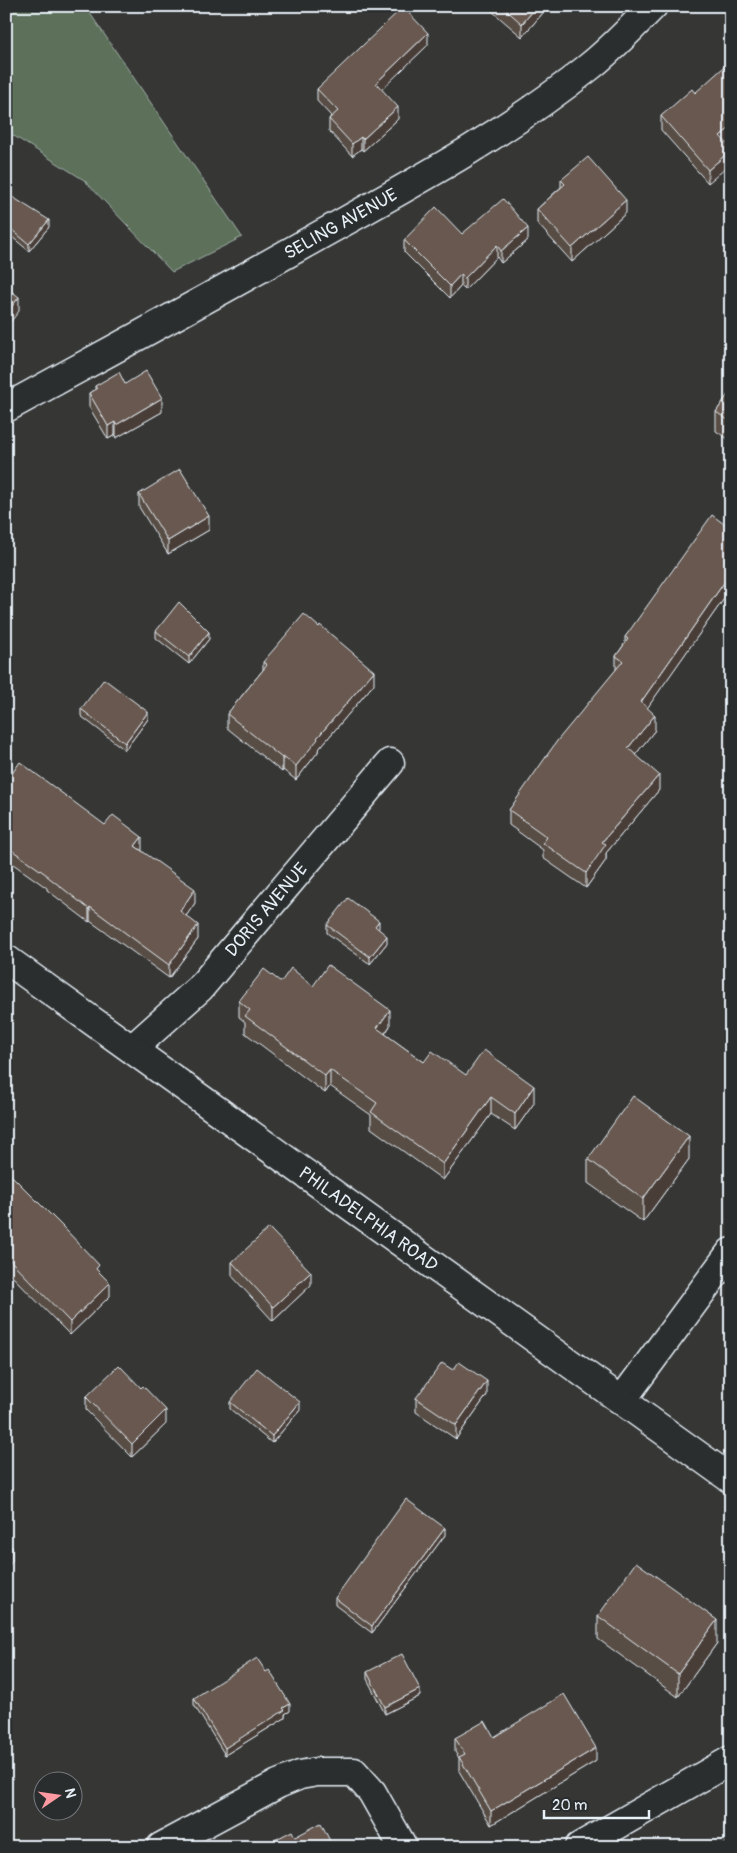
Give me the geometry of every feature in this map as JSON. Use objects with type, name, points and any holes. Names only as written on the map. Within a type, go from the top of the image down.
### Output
[{"type":"street","name":"SELING AVENUE","points":[[6,408],[352,218],[500,131],[539,106],[591,66],[653,6]]},
{"type":"street","name":"DORIS AVENUE","points":[[132,1048],[200,988],[390,763]]},
{"type":"street","name":"PHILADELPHIA ROAD","points":[[6,959],[731,1479]]},
{"type":"street","points":[[622,1400],[731,1252]]},
{"type":"street","points":[[579,1847],[731,1760]]},
{"type":"street","points":[[161,1847],[278,1784],[317,1772],[335,1771],[354,1772],[372,1792],[403,1847]]},
{"type":"green space","points":[[6,6],[85,6],[242,237],[172,272],[84,180],[6,131]]},
{"type":"building","points":[[502,6],[537,6],[522,24]]},
{"type":"building","points":[[403,7],[428,33],[376,83],[398,107],[363,139],[361,137],[352,144],[329,119],[338,111],[317,89]]},
{"type":"building","points":[[724,67],[731,75],[731,127],[720,136],[731,150],[708,170],[661,116],[692,89],[695,93]]},
{"type":"building","points":[[588,157],[626,200],[572,248],[537,209],[565,184],[561,180]]},
{"type":"building","points":[[6,193],[49,220],[29,244],[6,225]]},
{"type":"building","points":[[503,199],[528,228],[501,251],[497,245],[465,278],[461,274],[450,286],[404,240],[436,207],[462,234]]},
{"type":"building","points":[[6,287],[19,297],[6,314]]},
{"type":"building","points":[[146,371],[162,398],[116,425],[115,422],[108,426],[89,393],[97,389],[95,386],[119,372],[125,384]]},
{"type":"building","points":[[731,390],[731,422],[716,412]]},
{"type":"building","points":[[180,469],[209,516],[168,541],[139,494]]},
{"type":"building","points":[[712,515],[724,524],[731,515],[731,580],[728,577],[641,702],[655,715],[628,748],[659,775],[602,842],[606,844],[586,873],[543,843],[547,837],[509,810],[557,741],[623,661],[616,656],[628,639],[625,637]]},
{"type":"building","points":[[179,602],[209,632],[189,657],[156,631]]},
{"type":"building","points":[[304,614],[319,627],[320,625],[374,671],[317,738],[296,766],[282,758],[227,714],[267,665],[263,662]]},
{"type":"building","points":[[104,679],[148,712],[125,743],[81,709]]},
{"type":"building","points":[[20,762],[105,825],[113,815],[142,837],[135,846],[195,889],[180,911],[198,925],[169,965],[90,907],[89,909],[47,875],[6,846],[6,782]]},
{"type":"building","points":[[348,898],[379,921],[375,926],[387,936],[370,957],[327,925]]},
{"type":"building","points":[[328,965],[390,1010],[377,1028],[424,1062],[432,1051],[466,1075],[484,1050],[534,1086],[515,1114],[491,1097],[443,1164],[371,1112],[377,1103],[330,1070],[325,1076],[245,1016],[250,1010],[239,1001],[264,969],[281,982],[291,968],[313,986]]},
{"type":"building","points":[[633,1096],[689,1136],[643,1199],[588,1159]]},
{"type":"building","points":[[9,1173],[99,1265],[96,1269],[110,1283],[70,1322],[6,1256],[6,1176]]},
{"type":"building","points":[[269,1228],[311,1272],[273,1307],[232,1262]]},
{"type":"building","points":[[459,1362],[487,1381],[456,1425],[416,1398],[442,1363],[453,1370]]},
{"type":"building","points":[[119,1365],[166,1410],[132,1444],[86,1397]]},
{"type":"building","points":[[257,1368],[300,1402],[272,1436],[230,1402]]},
{"type":"building","points":[[406,1499],[445,1528],[372,1626],[335,1598]]},
{"type":"building","points":[[6,1543],[12,1547],[6,1555]]},
{"type":"building","points":[[636,1562],[717,1620],[678,1674],[598,1616]]},
{"type":"building","points":[[402,1654],[420,1689],[385,1707],[367,1672]]},
{"type":"building","points":[[257,1658],[266,1672],[269,1670],[290,1704],[283,1708],[285,1710],[225,1748],[194,1698]]},
{"type":"building","points":[[564,1694],[596,1748],[491,1811],[459,1757],[465,1754],[455,1738],[485,1721],[494,1737]]},
{"type":"building","points":[[321,1823],[333,1847],[263,1847],[292,1831],[295,1837]]},
{"type":"building","points":[[731,1839],[731,1847],[719,1847]]}]
